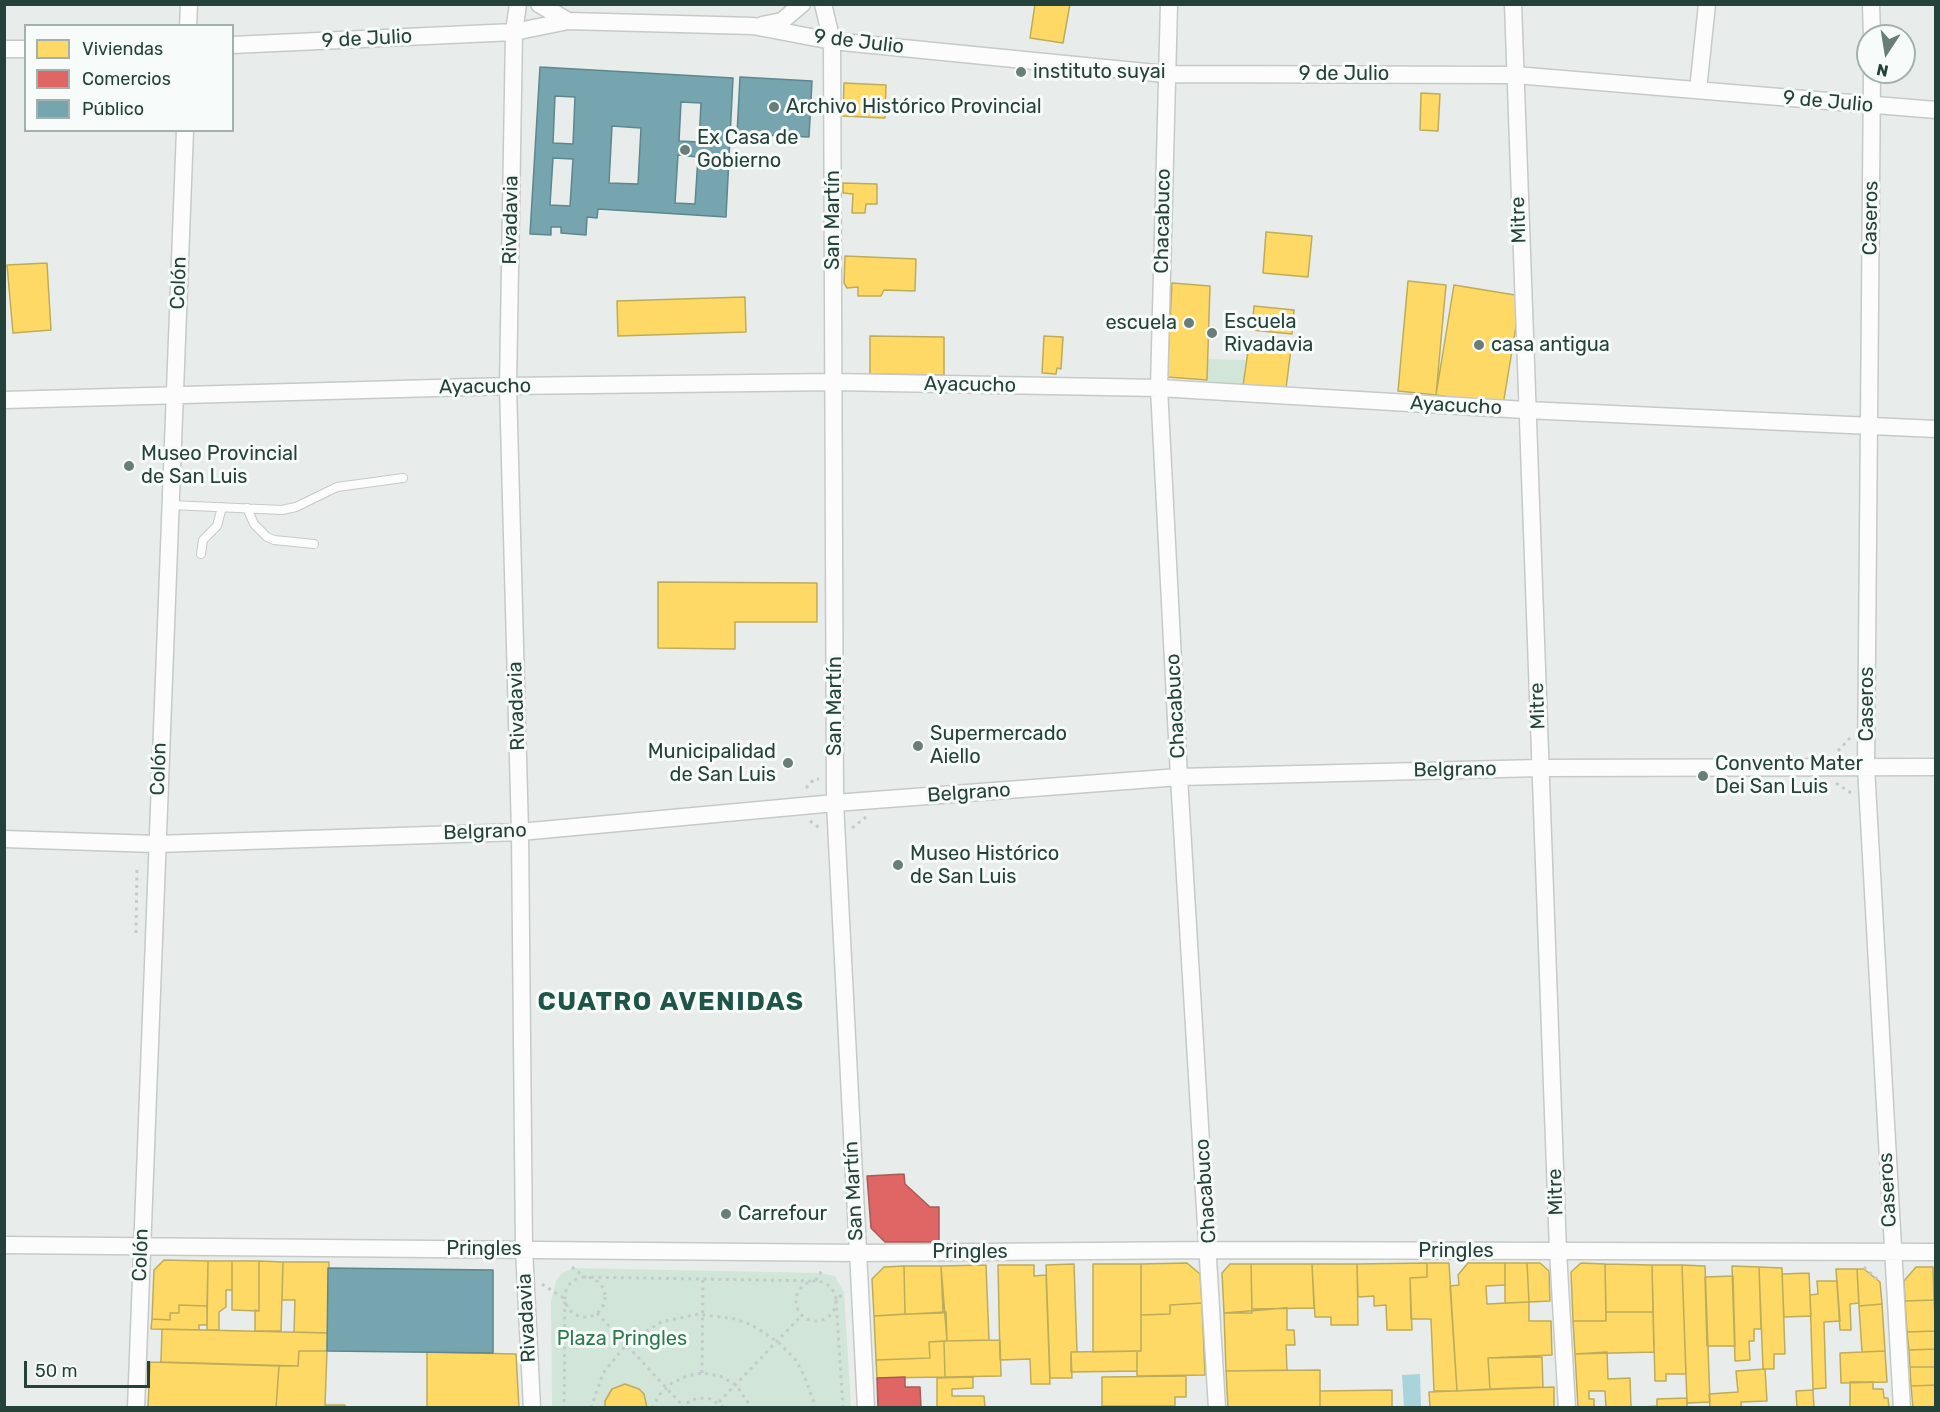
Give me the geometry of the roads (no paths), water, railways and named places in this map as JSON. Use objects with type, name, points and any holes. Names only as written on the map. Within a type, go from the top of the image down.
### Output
[{"type":"street","points":[[189,4],[189,24]]},
{"type":"street","name":"Rivadavia","points":[[518,4],[514,32],[508,386],[520,832],[524,1249],[532,1407]]},
{"type":"street","points":[[539,4],[568,21]]},
{"type":"street","name":"9 de Julio","points":[[753,26],[782,21],[802,4]]},
{"type":"street","name":"San Martín","points":[[823,4],[832,41],[835,803],[866,1407]]},
{"type":"street","name":"Chacabuco","points":[[1169,4],[1159,388],[1179,777],[1210,1250],[1217,1407]]},
{"type":"street","name":"Mitre","points":[[1513,4],[1558,1251],[1567,1407]]},
{"type":"street","points":[[1698,90],[1707,4]]},
{"type":"street","points":[[1871,4],[1872,24]]},
{"type":"street","name":"9 de Julio","points":[[234,45],[514,32],[568,21],[753,26],[832,41],[1166,74],[1515,75],[1873,107],[1935,110]]},
{"type":"street","points":[[4,49],[24,49]]},
{"type":"street","name":"Caseros","points":[[1872,84],[1866,767],[1902,1407]]},
{"type":"street","name":"Colón","points":[[136,1407],[185,132]]},
{"type":"street","name":"Ayacucho","points":[[4,400],[508,386],[834,382],[1159,388],[1526,410],[1935,429]]},
{"type":"street","name":"Belgrano","points":[[4,839],[156,844],[520,832],[835,803],[1179,777],[1540,768],[1935,767]]},
{"type":"street","name":"Pringles","points":[[4,1245],[858,1253],[1210,1250],[1935,1252]]},
{"type":"lane","points":[[170,506],[282,510],[296,507],[337,487],[403,478]]},
{"type":"lane","points":[[201,554],[203,540],[217,526],[222,507]]},
{"type":"lane","points":[[247,508],[254,524],[267,537],[274,540],[314,544]]},
{"type":"water","points":[[1420,1374],[1421,1407],[1404,1407],[1402,1375]]},
{"type":"place","name":"instituto suyai","points":[[1021,72]]},
{"type":"place","name":"Archivo Histórico Provincial","points":[[774,107]]},
{"type":"place","name":"Ex Casa de Gobierno","points":[[685,150]]},
{"type":"place","name":"escuela","points":[[1189,323]]},
{"type":"place","name":"Escuela Rivadavia","points":[[1212,333]]},
{"type":"place","name":"casa antigua","points":[[1479,345]]},
{"type":"place","name":"Museo Provincial de San Luis","points":[[129,466]]},
{"type":"place","name":"Supermercado Aiello","points":[[918,746]]},
{"type":"place","name":"Municipalidad de San Luis","points":[[788,763]]},
{"type":"place","name":"Convento Mater Dei San Luis","points":[[1703,776]]},
{"type":"place","name":"Museo Histórico de San Luis","points":[[898,865]]},
{"type":"place","name":"Carrefour","points":[[726,1214]]},
{"type":"district","name":"CUATRO AVENIDAS","points":[[671,1002]]},
{"type":"park label","name":"Plaza Pringles","points":[[622,1339]]}]
